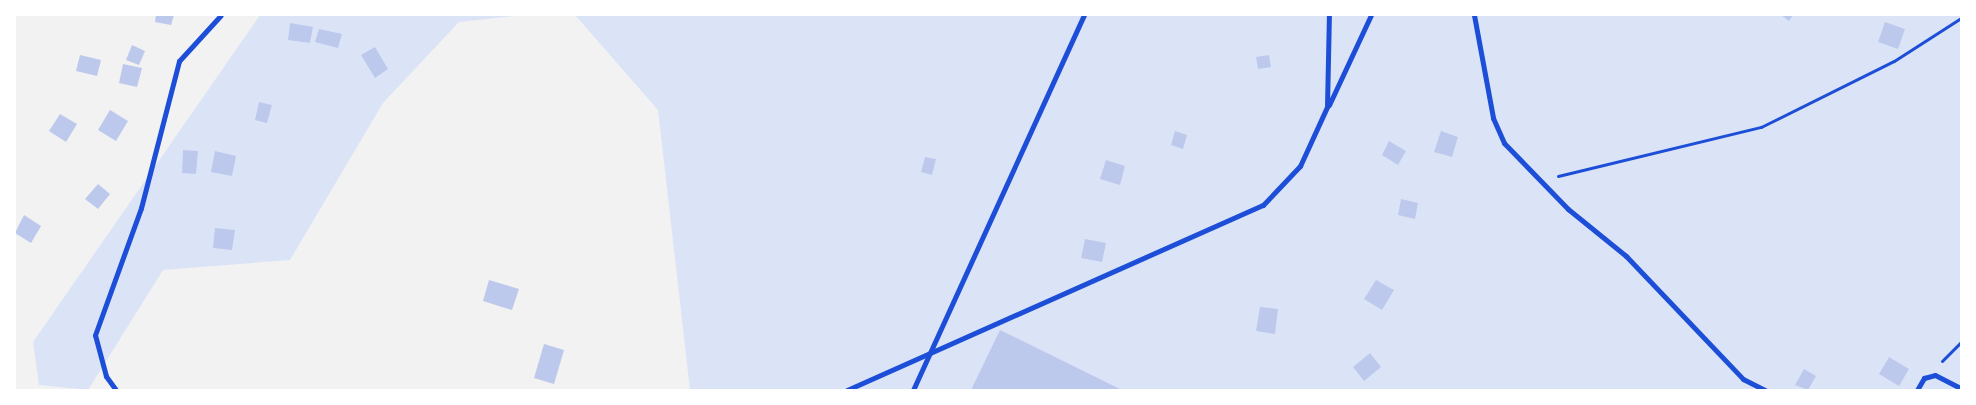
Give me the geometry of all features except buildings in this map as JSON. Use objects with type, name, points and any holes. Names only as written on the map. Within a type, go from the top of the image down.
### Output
[{"type":"street","points":[[116,390],[106,376],[95,335],[142,208],[179,60],[221,15]]},
{"type":"street","points":[[913,390],[1084,15]]},
{"type":"street","points":[[1327,107],[1329,15]]},
{"type":"street","points":[[847,390],[1263,205],[1300,166],[1371,15]]},
{"type":"street","points":[[1474,15],[1493,118],[1504,143],[1537,180],[1626,256],[1743,379],[1765,390]]},
{"type":"street","points":[[1917,390],[1924,378],[1935,375],[1961,388]]},
{"type":"path","points":[[1537,180],[1761,127],[1894,61],[1961,18]]},
{"type":"shaded area","points":[[260,15],[523,15],[459,22],[383,103],[290,260],[163,270],[88,390],[39,385],[33,342]]},
{"type":"shaded area","points":[[575,15],[1961,15],[1961,390],[690,390],[658,110]]}]
